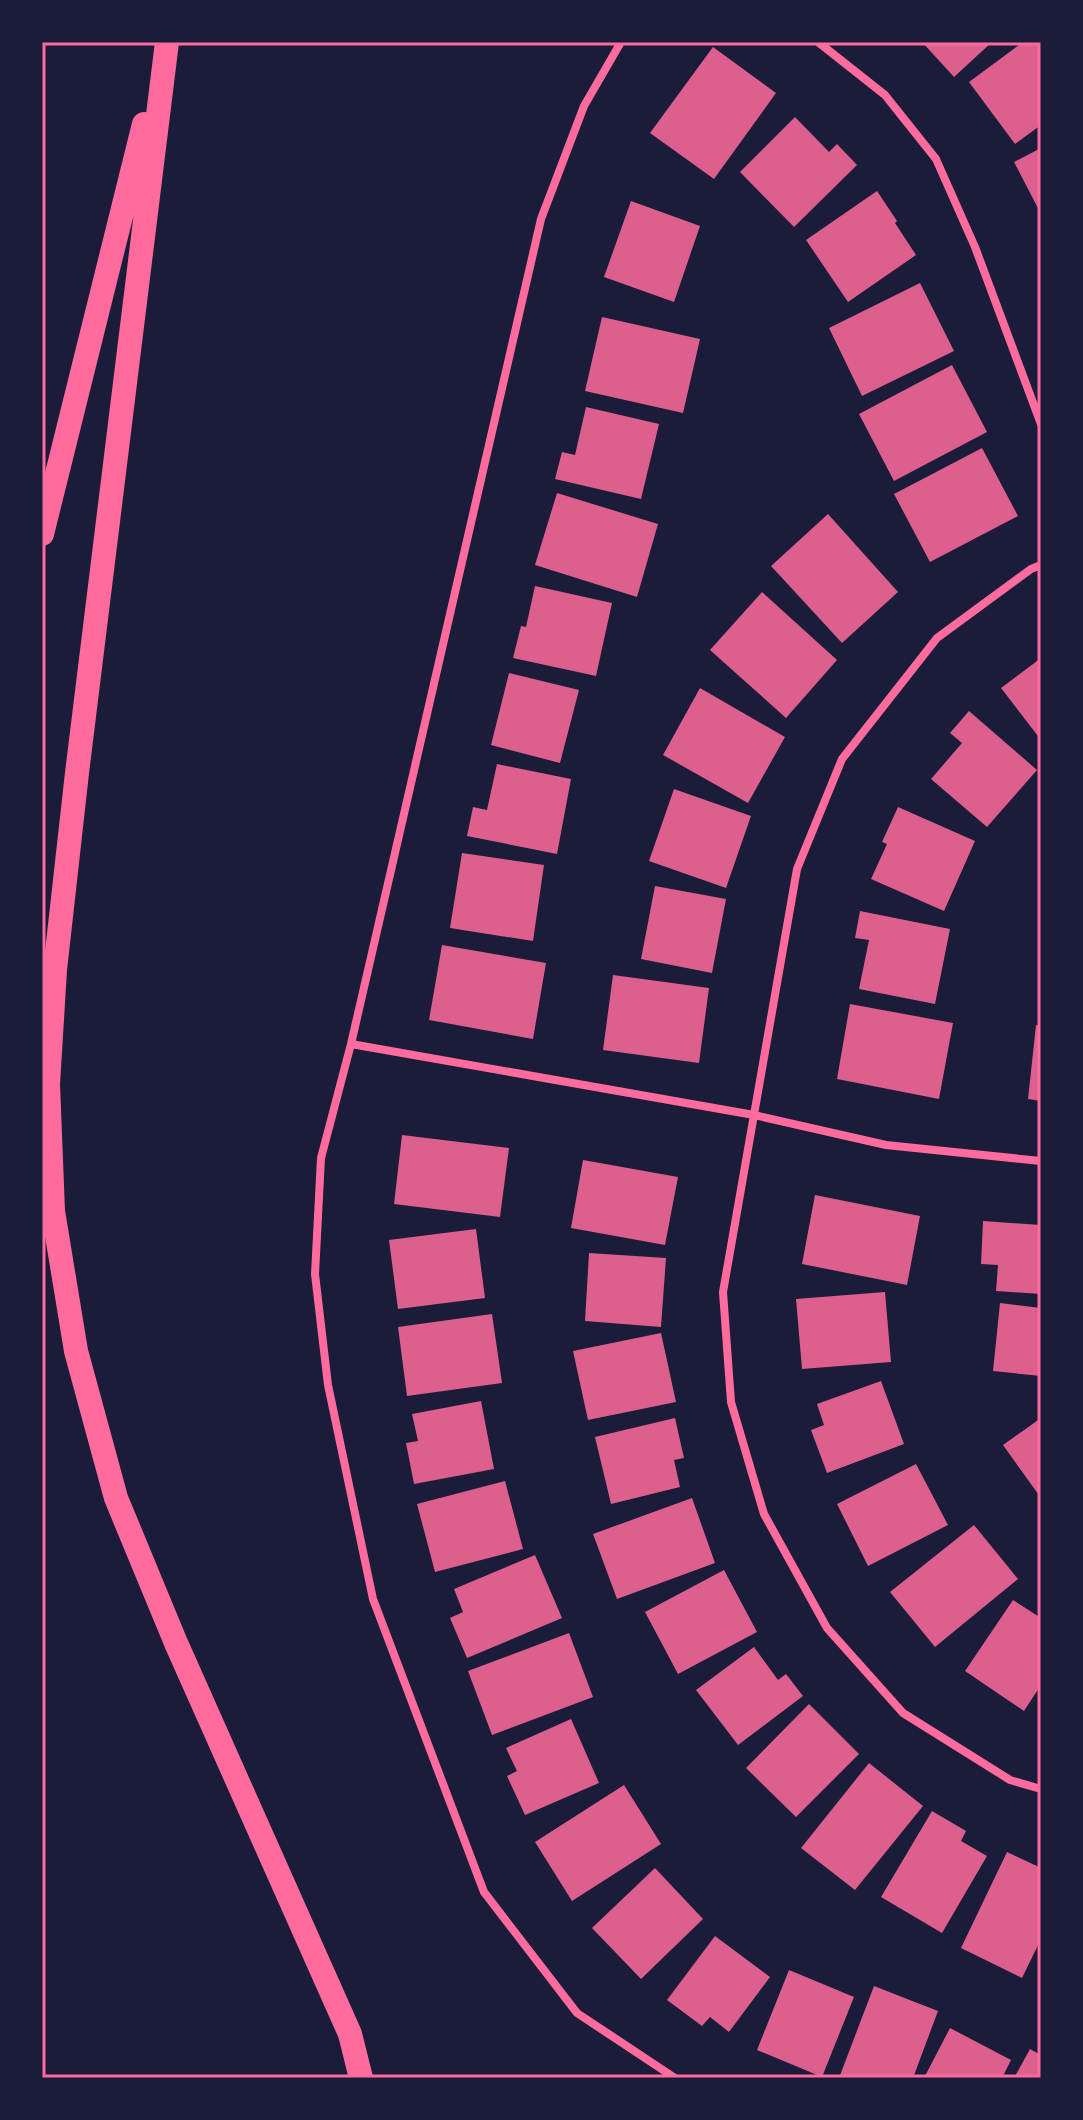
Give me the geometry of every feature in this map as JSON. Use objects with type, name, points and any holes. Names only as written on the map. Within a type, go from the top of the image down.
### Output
[{"type":"highway","points":[[42,534],[166,42]]},
{"type":"highway","points":[[166,42],[55,970],[48,1084],[53,1211],[76,1351],[116,1498],[176,1643],[350,2034],[361,2078]]},
{"type":"street","points":[[621,42],[584,106],[541,219],[351,1044],[321,1158],[315,1274],[328,1385],[373,1599],[484,1892],[577,2013],[675,2078]]},
{"type":"street","points":[[818,42],[885,95],[936,159],[975,247],[1041,424]]},
{"type":"street","points":[[1041,565],[1031,569],[937,638],[842,759],[797,869],[723,1292],[731,1402],[764,1514],[827,1628],[903,1713],[1010,1780],[1041,1789]]},
{"type":"street","points":[[351,1044],[754,1115],[886,1145],[1041,1161]]},
{"type":"building","points":[[922,42],[992,42],[954,77]]},
{"type":"building","points":[[1023,42],[1037,42],[1041,48],[1041,125],[1015,144],[969,82]]},
{"type":"building","points":[[713,47],[776,93],[714,179],[650,133]]},
{"type":"building","points":[[795,117],[829,152],[837,144],[857,165],[794,227],[740,172]]},
{"type":"building","points":[[1041,148],[1041,214],[1014,162]]},
{"type":"building","points":[[877,191],[916,255],[848,302],[806,240]]},
{"type":"building","points":[[631,201],[700,226],[674,302],[604,277]]},
{"type":"building","points":[[920,283],[954,351],[862,396],[829,328]]},
{"type":"building","points":[[602,317],[700,339],[683,413],[585,391]]},
{"type":"building","points":[[952,365],[987,432],[894,481],[859,414]]},
{"type":"building","points":[[586,407],[659,424],[641,499],[555,479],[562,452],[575,455]]},
{"type":"building","points":[[982,448],[1018,516],[930,562],[894,494]]},
{"type":"building","points":[[557,493],[658,524],[637,597],[535,565]]},
{"type":"building","points":[[828,514],[898,592],[842,643],[771,566]]},
{"type":"building","points":[[535,586],[612,603],[596,676],[513,658],[521,626],[526,627]]},
{"type":"building","points":[[762,592],[837,660],[786,718],[710,650]]},
{"type":"building","points":[[1041,658],[1041,740],[1001,688]]},
{"type":"building","points":[[509,673],[579,690],[560,763],[491,745]]},
{"type":"building","points":[[700,688],[785,737],[748,803],[663,755]]},
{"type":"building","points":[[969,711],[1037,770],[987,827],[931,779],[962,743],[950,733]]},
{"type":"building","points":[[497,764],[571,779],[557,854],[467,836],[473,807],[487,810]]},
{"type":"building","points":[[674,789],[751,816],[726,888],[649,861]]},
{"type":"building","points":[[898,807],[975,841],[944,911],[871,879],[887,844],[882,842]]},
{"type":"building","points":[[462,853],[544,865],[533,941],[450,928]]},
{"type":"building","points":[[655,886],[726,899],[712,973],[641,959]]},
{"type":"building","points":[[860,911],[950,929],[935,1004],[859,989],[869,940],[855,938]]},
{"type":"building","points":[[442,945],[546,963],[533,1039],[429,1020]]},
{"type":"building","points":[[613,975],[709,988],[699,1063],[603,1050]]},
{"type":"building","points":[[850,1004],[953,1023],[939,1099],[837,1079]]},
{"type":"building","points":[[1036,1025],[1041,1026],[1041,1101],[1028,1099]]},
{"type":"building","points":[[402,1135],[509,1148],[500,1217],[394,1204]]},
{"type":"building","points":[[583,1160],[678,1177],[665,1245],[571,1228]]},
{"type":"building","points":[[815,1195],[920,1216],[907,1285],[802,1264]]},
{"type":"building","points":[[983,1221],[1041,1225],[1041,1294],[996,1291],[998,1265],[981,1264]]},
{"type":"building","points":[[476,1229],[485,1298],[398,1309],[389,1240]]},
{"type":"building","points":[[589,1253],[666,1258],[661,1327],[585,1321]]},
{"type":"building","points":[[885,1292],[891,1362],[802,1369],[796,1299]]},
{"type":"building","points":[[1000,1303],[1041,1308],[1041,1376],[993,1371]]},
{"type":"building","points":[[492,1314],[502,1383],[407,1396],[398,1327]]},
{"type":"building","points":[[661,1333],[676,1402],[588,1420],[573,1351]]},
{"type":"building","points":[[881,1381],[904,1444],[827,1473],[811,1430],[824,1425],[817,1404]]},
{"type":"building","points":[[481,1401],[494,1469],[414,1484],[406,1443],[418,1441],[412,1414]]},
{"type":"building","points":[[675,1418],[684,1458],[674,1460],[680,1487],[611,1504],[595,1437]]},
{"type":"building","points":[[1041,1418],[1041,1498],[1003,1445]]},
{"type":"building","points":[[916,1464],[948,1525],[868,1566],[837,1504]]},
{"type":"building","points":[[505,1481],[523,1549],[435,1572],[417,1504]]},
{"type":"building","points":[[692,1498],[715,1563],[617,1599],[593,1534]]},
{"type":"building","points":[[974,1525],[1018,1579],[935,1647],[890,1592]]},
{"type":"building","points":[[535,1555],[562,1618],[467,1658],[450,1618],[463,1612],[454,1589]]},
{"type":"building","points":[[724,1570],[757,1632],[678,1674],[645,1612]]},
{"type":"building","points":[[1013,1600],[1041,1618],[1041,1685],[1024,1711],[965,1671]]},
{"type":"building","points":[[569,1633],[593,1697],[492,1735],[468,1671]]},
{"type":"building","points":[[754,1647],[778,1680],[786,1674],[803,1696],[738,1745],[696,1690]]},
{"type":"building","points":[[809,1704],[859,1754],[796,1817],[746,1768]]},
{"type":"building","points":[[571,1719],[599,1783],[525,1815],[507,1776],[517,1771],[506,1748]]},
{"type":"building","points":[[869,1763],[923,1806],[855,1890],[801,1848]]},
{"type":"building","points":[[624,1785],[661,1844],[572,1901],[535,1842]]},
{"type":"building","points":[[932,1811],[966,1831],[961,1841],[987,1856],[942,1933],[881,1897]]},
{"type":"building","points":[[1007,1852],[1041,1868],[1041,1939],[1022,1978],[961,1948]]},
{"type":"building","points":[[655,1868],[703,1919],[641,1979],[592,1928]]},
{"type":"building","points":[[715,1936],[770,1977],[729,2032],[710,2017],[702,2026],[667,2000]]},
{"type":"building","points":[[789,1970],[854,1997],[822,2077],[757,2050]]},
{"type":"building","points":[[874,1986],[938,2011],[913,2078],[839,2078]]},
{"type":"building","points":[[950,2028],[1011,2060],[1002,2078],[924,2078]]},
{"type":"building","points":[[1030,2049],[1041,2055],[1041,2078],[1014,2078]]}]
